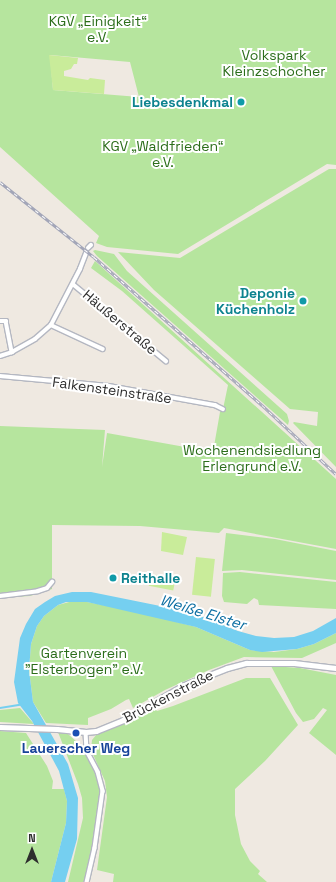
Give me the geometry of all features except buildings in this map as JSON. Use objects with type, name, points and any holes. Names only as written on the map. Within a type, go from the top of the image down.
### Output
[{"type":"main road","name":"Brückenstraße","points":[[0,727],[53,728],[86,732],[110,726],[184,685],[237,665],[265,662],[336,668]]},
{"type":"street","points":[[0,356],[12,352],[35,340],[51,325],[86,253]]},
{"type":"street","name":"Häußerstraße","points":[[72,284],[166,361]]},
{"type":"street","points":[[0,321],[6,321],[12,352]]},
{"type":"street","points":[[51,325],[103,349]]},
{"type":"street","name":"Falkensteinstraße","points":[[0,376],[109,386],[215,405],[223,409]]},
{"type":"street","points":[[0,596],[38,591],[47,588],[52,582]]},
{"type":"street","points":[[86,732],[87,751],[98,772],[103,791],[96,842],[87,882]]},
{"type":"green space","points":[[0,0],[336,0],[336,165],[327,164],[178,254],[107,247],[96,243],[99,236],[0,147]],"holes":[[[50,55],[130,62],[139,97],[53,90]]]},
{"type":"green space","points":[[49,55],[78,58],[77,64],[74,64],[71,69],[64,71],[64,76],[88,80],[90,78],[105,80],[104,94],[53,90]]},
{"type":"green space","points":[[329,169],[336,169],[336,467],[293,423],[317,426],[318,412],[290,409],[154,290],[118,252],[180,258]]},
{"type":"green space","points":[[95,250],[114,254],[127,271],[287,414],[289,421],[288,425],[97,256],[93,251]]},
{"type":"green space","name":"Wochenendsiedlung Erlengrund e.V.","points":[[95,261],[336,479],[336,549],[224,528],[219,533],[140,526],[52,525],[52,589],[30,596],[0,598],[0,426],[105,430],[102,467],[107,433],[213,452],[220,412],[223,409],[228,385],[122,291],[91,268]]},
{"type":"green space","points":[[162,532],[187,537],[183,555],[161,551]]},
{"type":"green space","points":[[226,533],[275,539],[336,551],[336,580],[242,570],[222,571]]},
{"type":"green space","points":[[196,557],[215,559],[211,597],[192,595]]},
{"type":"green space","points":[[240,572],[336,582],[336,609],[259,605],[258,600],[254,598],[247,604],[224,602],[222,596],[223,573]]},
{"type":"green space","points":[[151,574],[176,579],[173,591],[149,586]]},
{"type":"green space","name":"Gartenverein \"Elsterbogen\" e.V.","points":[[73,601],[87,602],[134,611],[196,627],[250,650],[274,652],[297,649],[314,644],[336,633],[336,643],[302,658],[244,657],[209,670],[165,690],[133,708],[129,699],[126,700],[111,709],[88,718],[88,725],[46,723],[33,702],[29,670],[31,644],[37,626],[44,616],[58,605]]},
{"type":"green space","points":[[271,666],[300,668],[336,675],[336,755],[309,733],[327,710],[323,708],[314,719],[303,722],[296,713]]},
{"type":"green space","points":[[246,678],[270,678],[298,725],[265,761],[235,789],[235,815],[241,844],[250,861],[260,871],[258,874],[267,882],[113,882],[114,874],[97,870],[107,797],[105,781],[91,750],[92,740],[97,734],[125,723],[153,707],[157,711]]},
{"type":"green space","points":[[20,708],[34,724],[0,722],[0,710]]},
{"type":"green space","points":[[0,731],[26,733],[47,766],[53,781],[52,789],[64,789],[67,801],[66,823],[51,882],[0,882]]},
{"type":"green space","points":[[58,732],[68,734],[77,742],[91,761],[100,785],[100,802],[85,882],[68,882],[83,818],[82,798]]},
{"type":"water","points":[[72,592],[91,592],[190,612],[238,631],[256,636],[274,638],[294,637],[313,631],[336,618],[336,633],[314,644],[297,649],[262,652],[250,650],[196,627],[87,602],[66,602],[58,605],[44,616],[37,626],[31,644],[29,670],[33,702],[68,764],[78,798],[77,839],[65,882],[51,882],[66,823],[67,801],[59,771],[32,721],[18,703],[14,682],[20,638],[35,609],[55,596]]},
{"type":"waterway","points":[[0,708],[20,705]]},
{"type":"railway","points":[[0,182],[94,257],[262,405],[336,474]]},
{"type":"place","name":"Liebesdenkmal","points":[[241,102]]},
{"type":"place","name":"Deponie Küchenholz","points":[[303,301]]},
{"type":"place","name":"Reithalle","points":[[113,578]]},
{"type":"place","name":"Lauerscher Weg","points":[[76,733]]},
{"type":"park label","name":"KGV „Einigkeit“ e.V.","points":[[98,30]]},
{"type":"park label","name":"Volkspark Kleinzschocher","points":[[274,64]]},
{"type":"park label","name":"KGV „Waldfrieden“ e.V.","points":[[163,154]]},
{"type":"water label","name":"Weiße Elster","points":[[203,612]]}]
